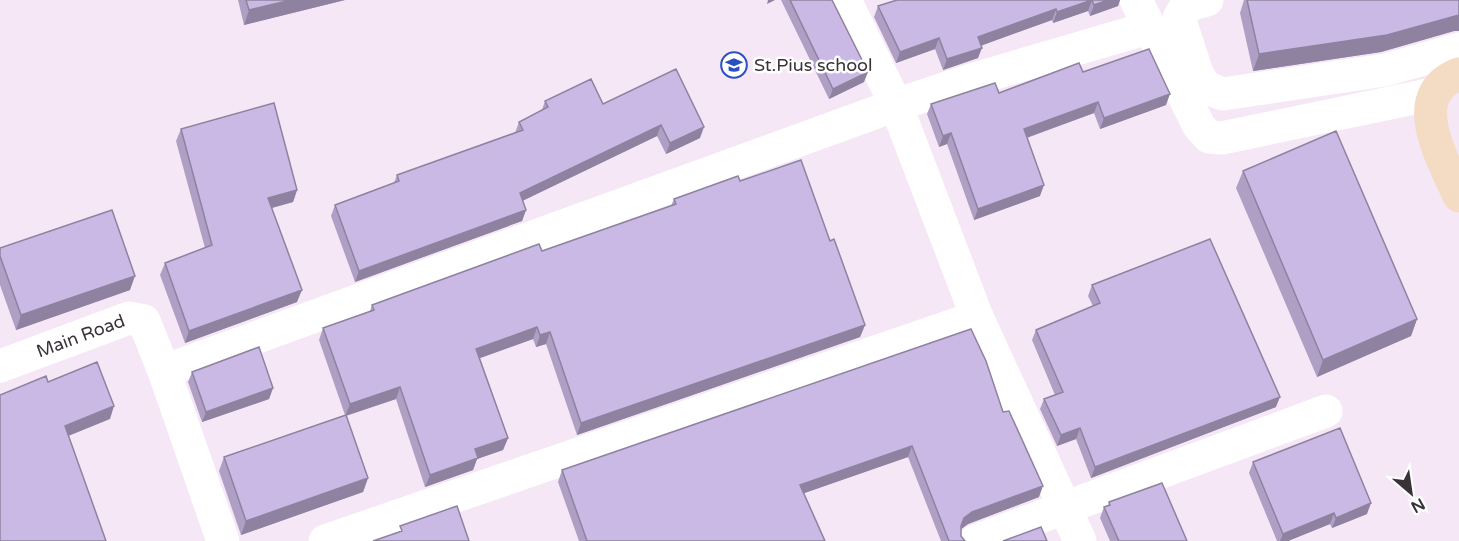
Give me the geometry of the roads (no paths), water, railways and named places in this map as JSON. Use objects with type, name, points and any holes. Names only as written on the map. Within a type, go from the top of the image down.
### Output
[{"type":"street","points":[[846,0],[896,105],[977,317],[1080,541]]},
{"type":"street","points":[[1207,0],[1186,6],[1179,18],[1197,73],[1205,87],[1223,94],[1396,67],[1459,49]]},
{"type":"street","points":[[222,541],[164,371],[896,105],[971,80],[1142,14],[1199,126],[1209,137],[1222,138],[1413,98],[1459,74]]},
{"type":"street","points":[[1396,67],[1429,121],[1459,196]]},
{"type":"street","points":[[325,541],[977,317]]},
{"type":"street","name":"Main Road","points":[[0,366],[129,318],[144,321],[164,371]]},
{"type":"street","points":[[975,541],[1326,411]]},
{"type":"place","name":"St.Pius school","points":[[734,65]]}]
